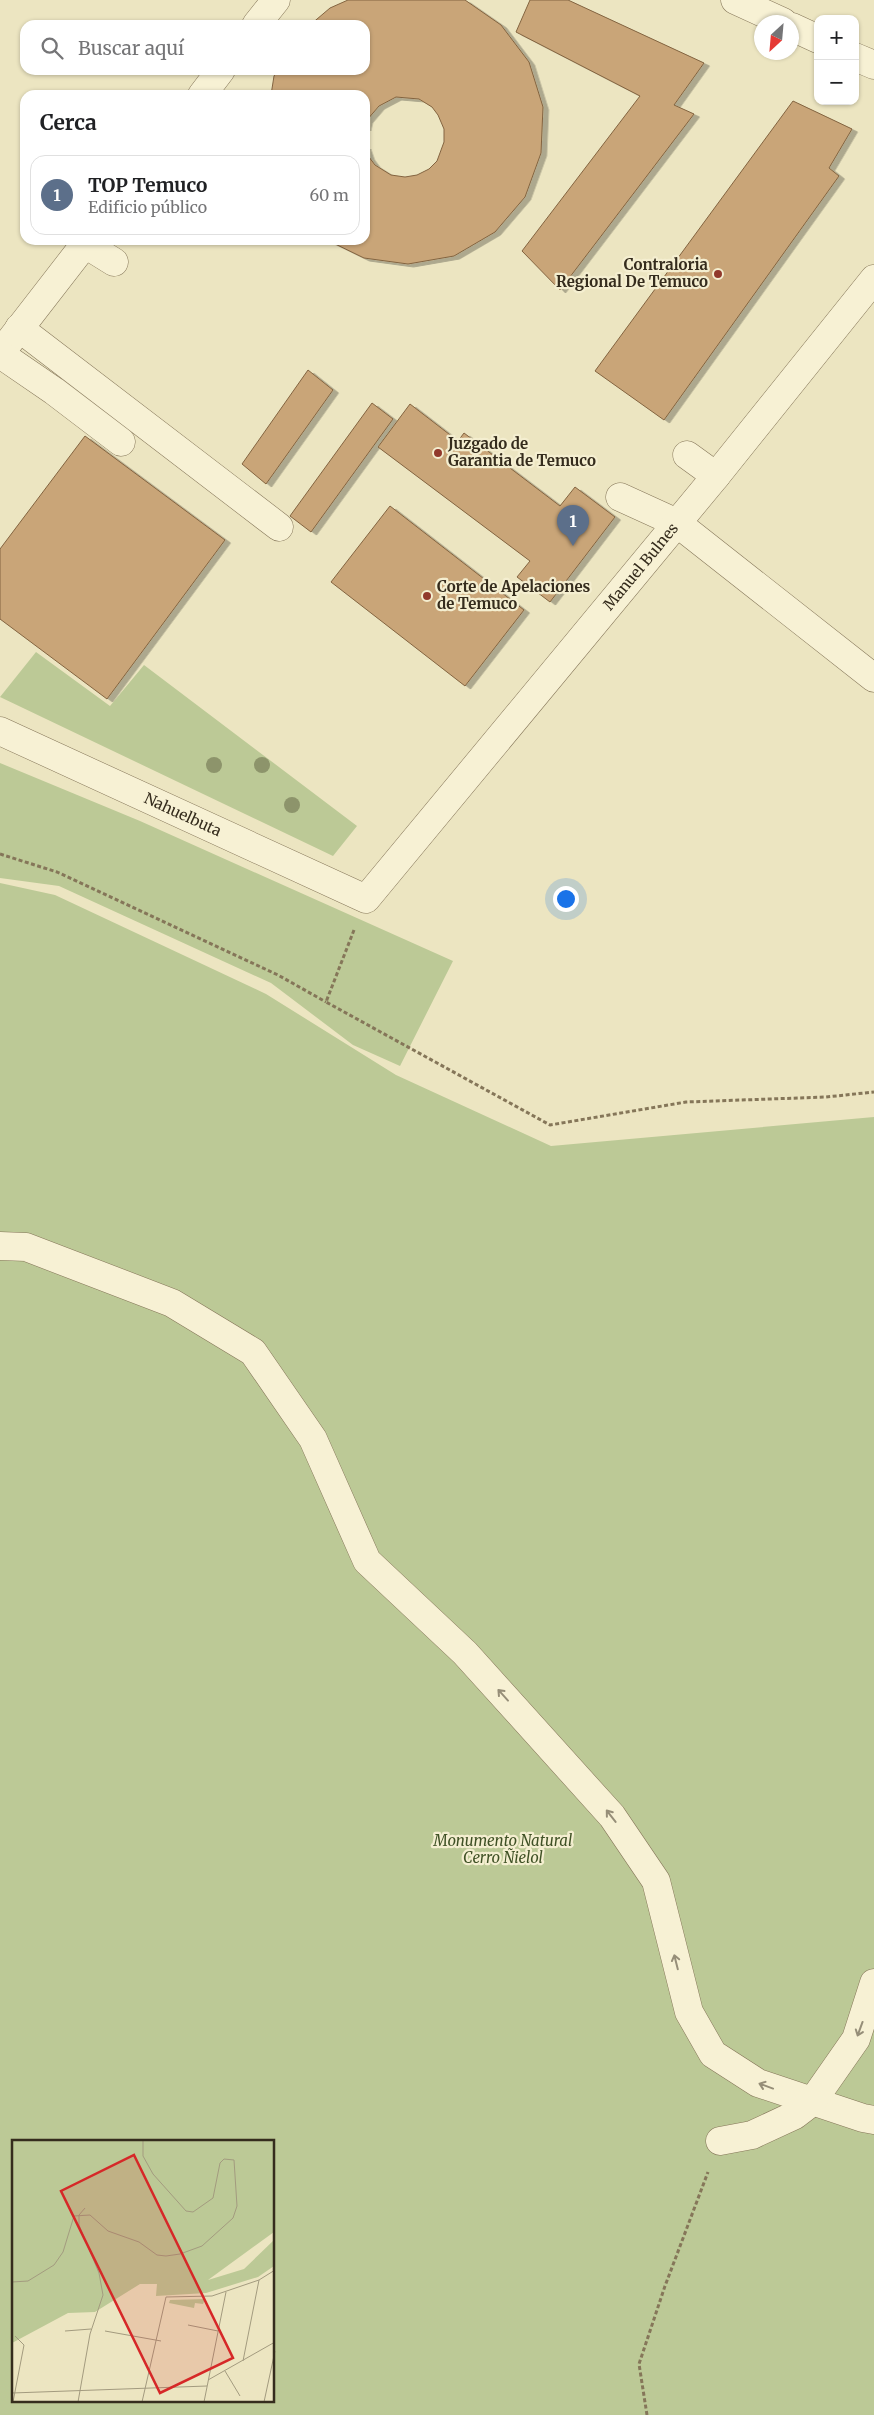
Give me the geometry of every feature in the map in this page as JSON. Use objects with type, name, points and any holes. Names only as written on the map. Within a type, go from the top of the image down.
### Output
[{"type":"street","points":[[260,20],[276,0]]},
{"type":"street","points":[[735,0],[768,15]]},
{"type":"street","points":[[799,30],[814,37]]},
{"type":"street","points":[[859,59],[874,65]]},
{"type":"street","points":[[206,90],[217,75]]},
{"type":"street","points":[[84,245],[0,354],[54,391],[122,442]]},
{"type":"street","points":[[90,245],[114,262]]},
{"type":"street","name":"Manuel Bulnes","points":[[366,899],[716,476],[874,279]]},
{"type":"street","points":[[19,328],[279,527]]},
{"type":"street","points":[[687,456],[716,476]]},
{"type":"street","points":[[620,497],[677,523],[874,678]]},
{"type":"street","name":"Nahuelbuta","points":[[0,731],[366,899]]},
{"type":"street","points":[[0,1246],[26,1247],[172,1303],[253,1352],[313,1439],[367,1561],[465,1653],[612,1816],[656,1881],[689,2012],[713,2054],[758,2082],[812,2102],[874,2120]]},
{"type":"street","points":[[720,2141],[752,2135],[795,2115],[812,2102],[856,2039],[874,1982]]},
{"type":"path","points":[[0,854],[57,872],[278,975],[550,1125],[686,1102],[826,1097],[874,1092]]},
{"type":"path","points":[[326,1002],[366,899]]},
{"type":"path","points":[[647,2415],[639,2364],[665,2286],[720,2141]]},
{"type":"green space","points":[[36,652],[110,706],[144,665],[357,826],[333,856],[0,697]]},
{"type":"green space","points":[[0,763],[140,821],[453,961],[400,1066],[353,1045],[271,983],[59,886],[0,878]]},
{"type":"green space","name":"Monumento Natural Cerro Ñielol","points":[[0,883],[55,895],[266,994],[396,1075],[551,1146],[874,1117],[874,2415],[0,2415]]},
{"type":"building","points":[[348,0],[465,0],[501,25],[529,62],[543,107],[541,153],[525,197],[495,232],[454,256],[408,264],[364,258],[337,245],[370,245],[370,158],[375,165],[391,175],[405,177],[417,175],[429,169],[437,161],[444,142],[444,129],[432,107],[419,99],[396,97],[379,106],[370,116],[370,90],[272,90],[275,75],[370,75],[370,20],[316,20],[330,8]]},
{"type":"building","points":[[530,0],[568,0],[704,63],[674,105],[694,114],[560,290],[522,251],[640,96],[516,32]]},
{"type":"building","name":"Contraloria Regional De Temuco","points":[[793,101],[852,129],[829,168],[839,176],[664,420],[595,371]]},
{"type":"building","points":[[308,370],[333,390],[266,484],[242,464]]},
{"type":"building","points":[[372,403],[393,419],[311,532],[290,516]]},
{"type":"building","points":[[410,404],[458,441],[464,433],[560,506],[575,487],[615,517],[550,602],[517,577],[530,561],[378,447]]},
{"type":"building","points":[[85,436],[225,540],[107,699],[0,619],[0,549]]},
{"type":"building","name":"Corte de Apelaciones de Temuco","points":[[390,506],[524,610],[465,686],[331,582]]},
{"type":"place","name":"Contraloria Regional De Temuco","points":[[718,274]]},
{"type":"place","name":"Juzgado de Garantia de Temuco","points":[[438,453]]},
{"type":"place","name":"TOP Temuco","points":[[573,546]]},
{"type":"place","name":"Corte de Apelaciones de Temuco","points":[[427,596]]}]
